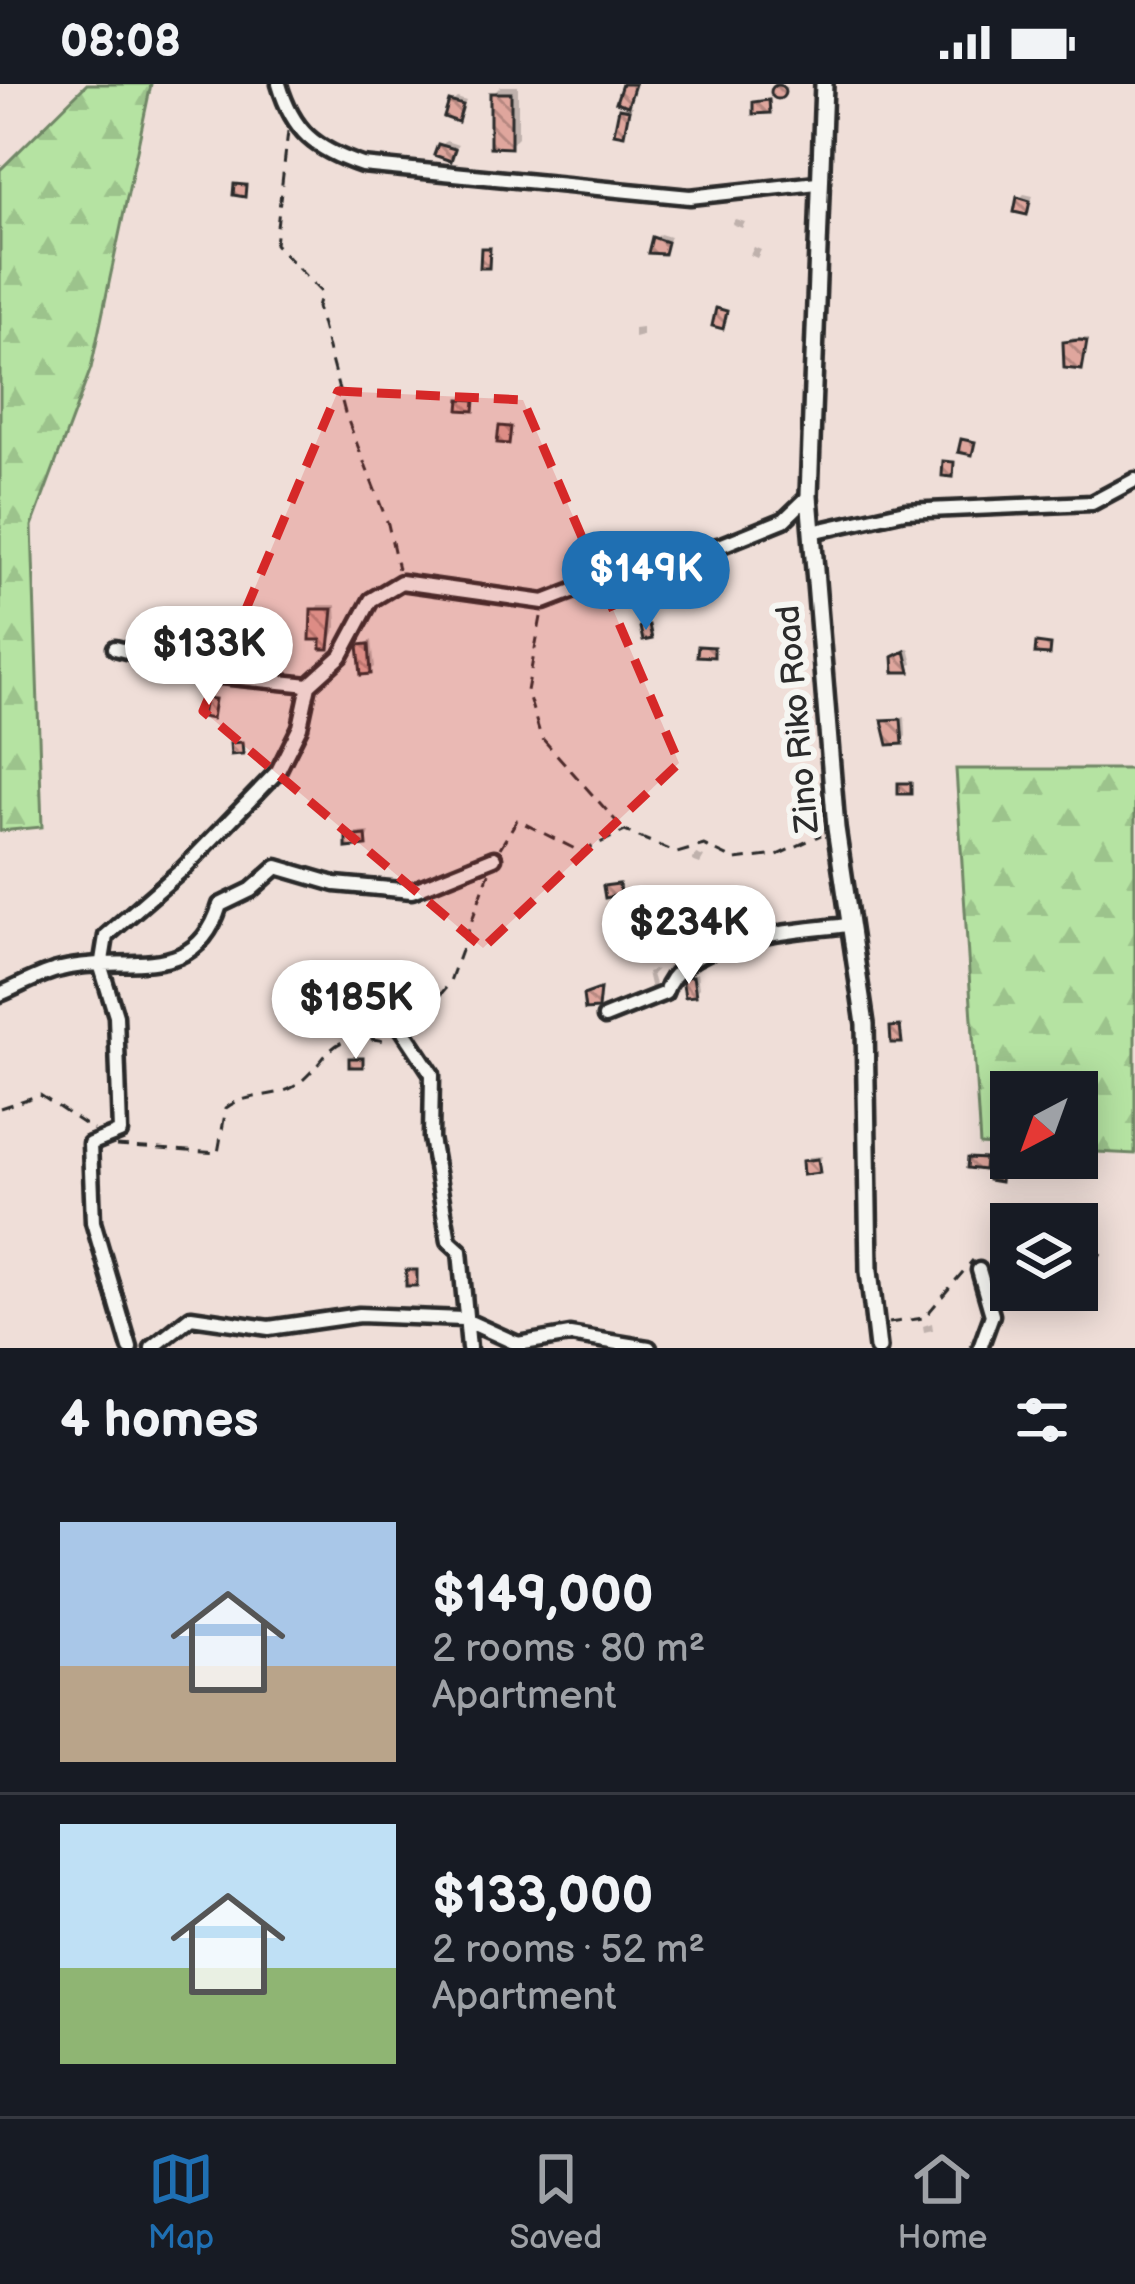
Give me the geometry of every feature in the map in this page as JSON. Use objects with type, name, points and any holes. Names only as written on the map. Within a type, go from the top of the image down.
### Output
[{"type":"street","points":[[279,84],[290,120],[321,151],[362,165],[413,165],[690,196],[817,184]]},
{"type":"street","name":"Zino Riko Road","points":[[824,84],[809,496],[836,828],[865,1024],[868,1271],[878,1348]]},
{"type":"street","points":[[812,532],[904,511],[1092,503],[1135,480]]},
{"type":"street","points":[[130,1348],[93,1222],[90,1144],[120,1132],[116,1016],[101,967],[106,937],[183,869],[278,771],[301,727],[309,685],[341,656],[371,600],[401,582],[544,602],[651,561],[722,545],[784,520],[809,496]]},
{"type":"street","points":[[115,648],[221,676],[309,685]]},
{"type":"street","points":[[0,994],[62,968],[188,954],[211,938],[220,905],[251,890],[277,866],[335,884],[412,891],[494,858]]},
{"type":"street","points":[[605,1017],[665,993],[671,975],[687,959],[759,937],[848,925]]},
{"type":"street","points":[[397,1021],[432,1074],[431,1138],[449,1241],[460,1250],[463,1319],[470,1348]]},
{"type":"street","points":[[979,1270],[992,1315],[980,1348]]},
{"type":"street","points":[[152,1348],[191,1316],[269,1328],[359,1315],[463,1319],[518,1344],[570,1335],[649,1348]]},
{"type":"path","points":[[290,120],[275,244],[321,292],[317,307],[345,413],[388,524],[401,582]]},
{"type":"path","points":[[544,602],[527,692],[542,737],[625,831],[676,853],[704,845],[735,860],[777,855],[836,828]]},
{"type":"path","points":[[0,1108],[40,1095],[123,1150],[218,1153],[226,1108],[239,1098],[296,1086],[321,1054],[355,1036],[385,1041],[404,1011],[427,1011],[449,984],[494,858],[517,820],[581,852],[625,831]]},
{"type":"path","points":[[1098,1258],[1101,1253]]},
{"type":"path","points":[[878,1325],[924,1318],[971,1257],[979,1270],[990,1269]]},
{"type":"highlighted area","points":[[338,391],[523,400],[679,763],[483,948],[203,711]]},
{"type":"green space","points":[[87,84],[151,84],[91,368],[32,526],[42,827],[0,831],[0,170]]},
{"type":"green space","points":[[956,769],[1135,769],[1135,1154],[1098,1152],[1098,1071],[990,1071],[990,1146],[980,1145]]},
{"type":"building","points":[[622,84],[635,84],[628,106],[616,102]]},
{"type":"building","points":[[778,85],[785,92],[778,99],[771,92]]},
{"type":"building","points":[[490,93],[511,93],[511,148],[490,147]]},
{"type":"building","points":[[769,100],[770,113],[753,114],[753,102]]},
{"type":"building","points":[[449,101],[463,105],[458,122],[444,117]]},
{"type":"building","points":[[619,108],[629,110],[624,135],[614,133]]},
{"type":"building","points":[[438,144],[455,149],[451,161],[434,155]]},
{"type":"building","points":[[234,184],[246,185],[245,197],[233,195]]},
{"type":"building","points":[[1017,197],[1030,201],[1027,215],[1014,212]]},
{"type":"building","points":[[652,237],[667,242],[664,254],[648,253]]},
{"type":"building","points":[[481,248],[490,248],[489,268],[480,268]]},
{"type":"building","points":[[716,308],[727,311],[723,329],[712,326]]},
{"type":"building","points":[[1087,341],[1082,370],[1064,368],[1063,342]]},
{"type":"building","points":[[460,399],[475,400],[474,411],[459,410]]},
{"type":"building","points":[[499,426],[511,427],[509,444],[497,443]]},
{"type":"building","points":[[961,439],[975,442],[972,455],[958,452]]},
{"type":"building","points":[[943,461],[954,462],[953,477],[942,476]]},
{"type":"building","points":[[646,591],[647,605],[632,606],[631,592]]},
{"type":"building","points":[[311,609],[333,609],[329,649],[321,649],[321,640],[310,640]]},
{"type":"building","points":[[649,625],[652,639],[643,641],[640,627]]},
{"type":"building","points":[[1036,643],[1051,645],[1050,655],[1035,654]]},
{"type":"building","points":[[369,644],[371,674],[361,675],[358,645]]},
{"type":"building","points":[[698,646],[714,647],[714,657],[697,656]]},
{"type":"building","points":[[905,651],[910,672],[894,672],[893,657]]},
{"type":"building","points":[[205,698],[215,699],[212,719],[202,717]]},
{"type":"building","points":[[901,719],[903,744],[888,745],[882,720]]},
{"type":"building","points":[[242,742],[243,754],[231,755],[230,743]]},
{"type":"building","points":[[898,783],[911,783],[911,794],[898,794]]},
{"type":"building","points":[[366,835],[367,846],[346,848],[346,837]]},
{"type":"building","points":[[619,884],[620,895],[605,898],[603,886]]},
{"type":"building","points":[[693,976],[696,996],[685,997],[682,978]]},
{"type":"building","points":[[600,989],[598,1009],[585,1010],[583,995]]},
{"type":"building","points":[[900,1026],[902,1043],[891,1043],[890,1027]]},
{"type":"building","points":[[349,1058],[363,1058],[363,1067],[349,1067]]},
{"type":"building","points":[[968,1158],[985,1159],[984,1170],[967,1168]]},
{"type":"building","points":[[818,1159],[820,1173],[803,1175],[802,1161]]},
{"type":"building","points":[[406,1270],[417,1270],[417,1286],[406,1286]]}]
